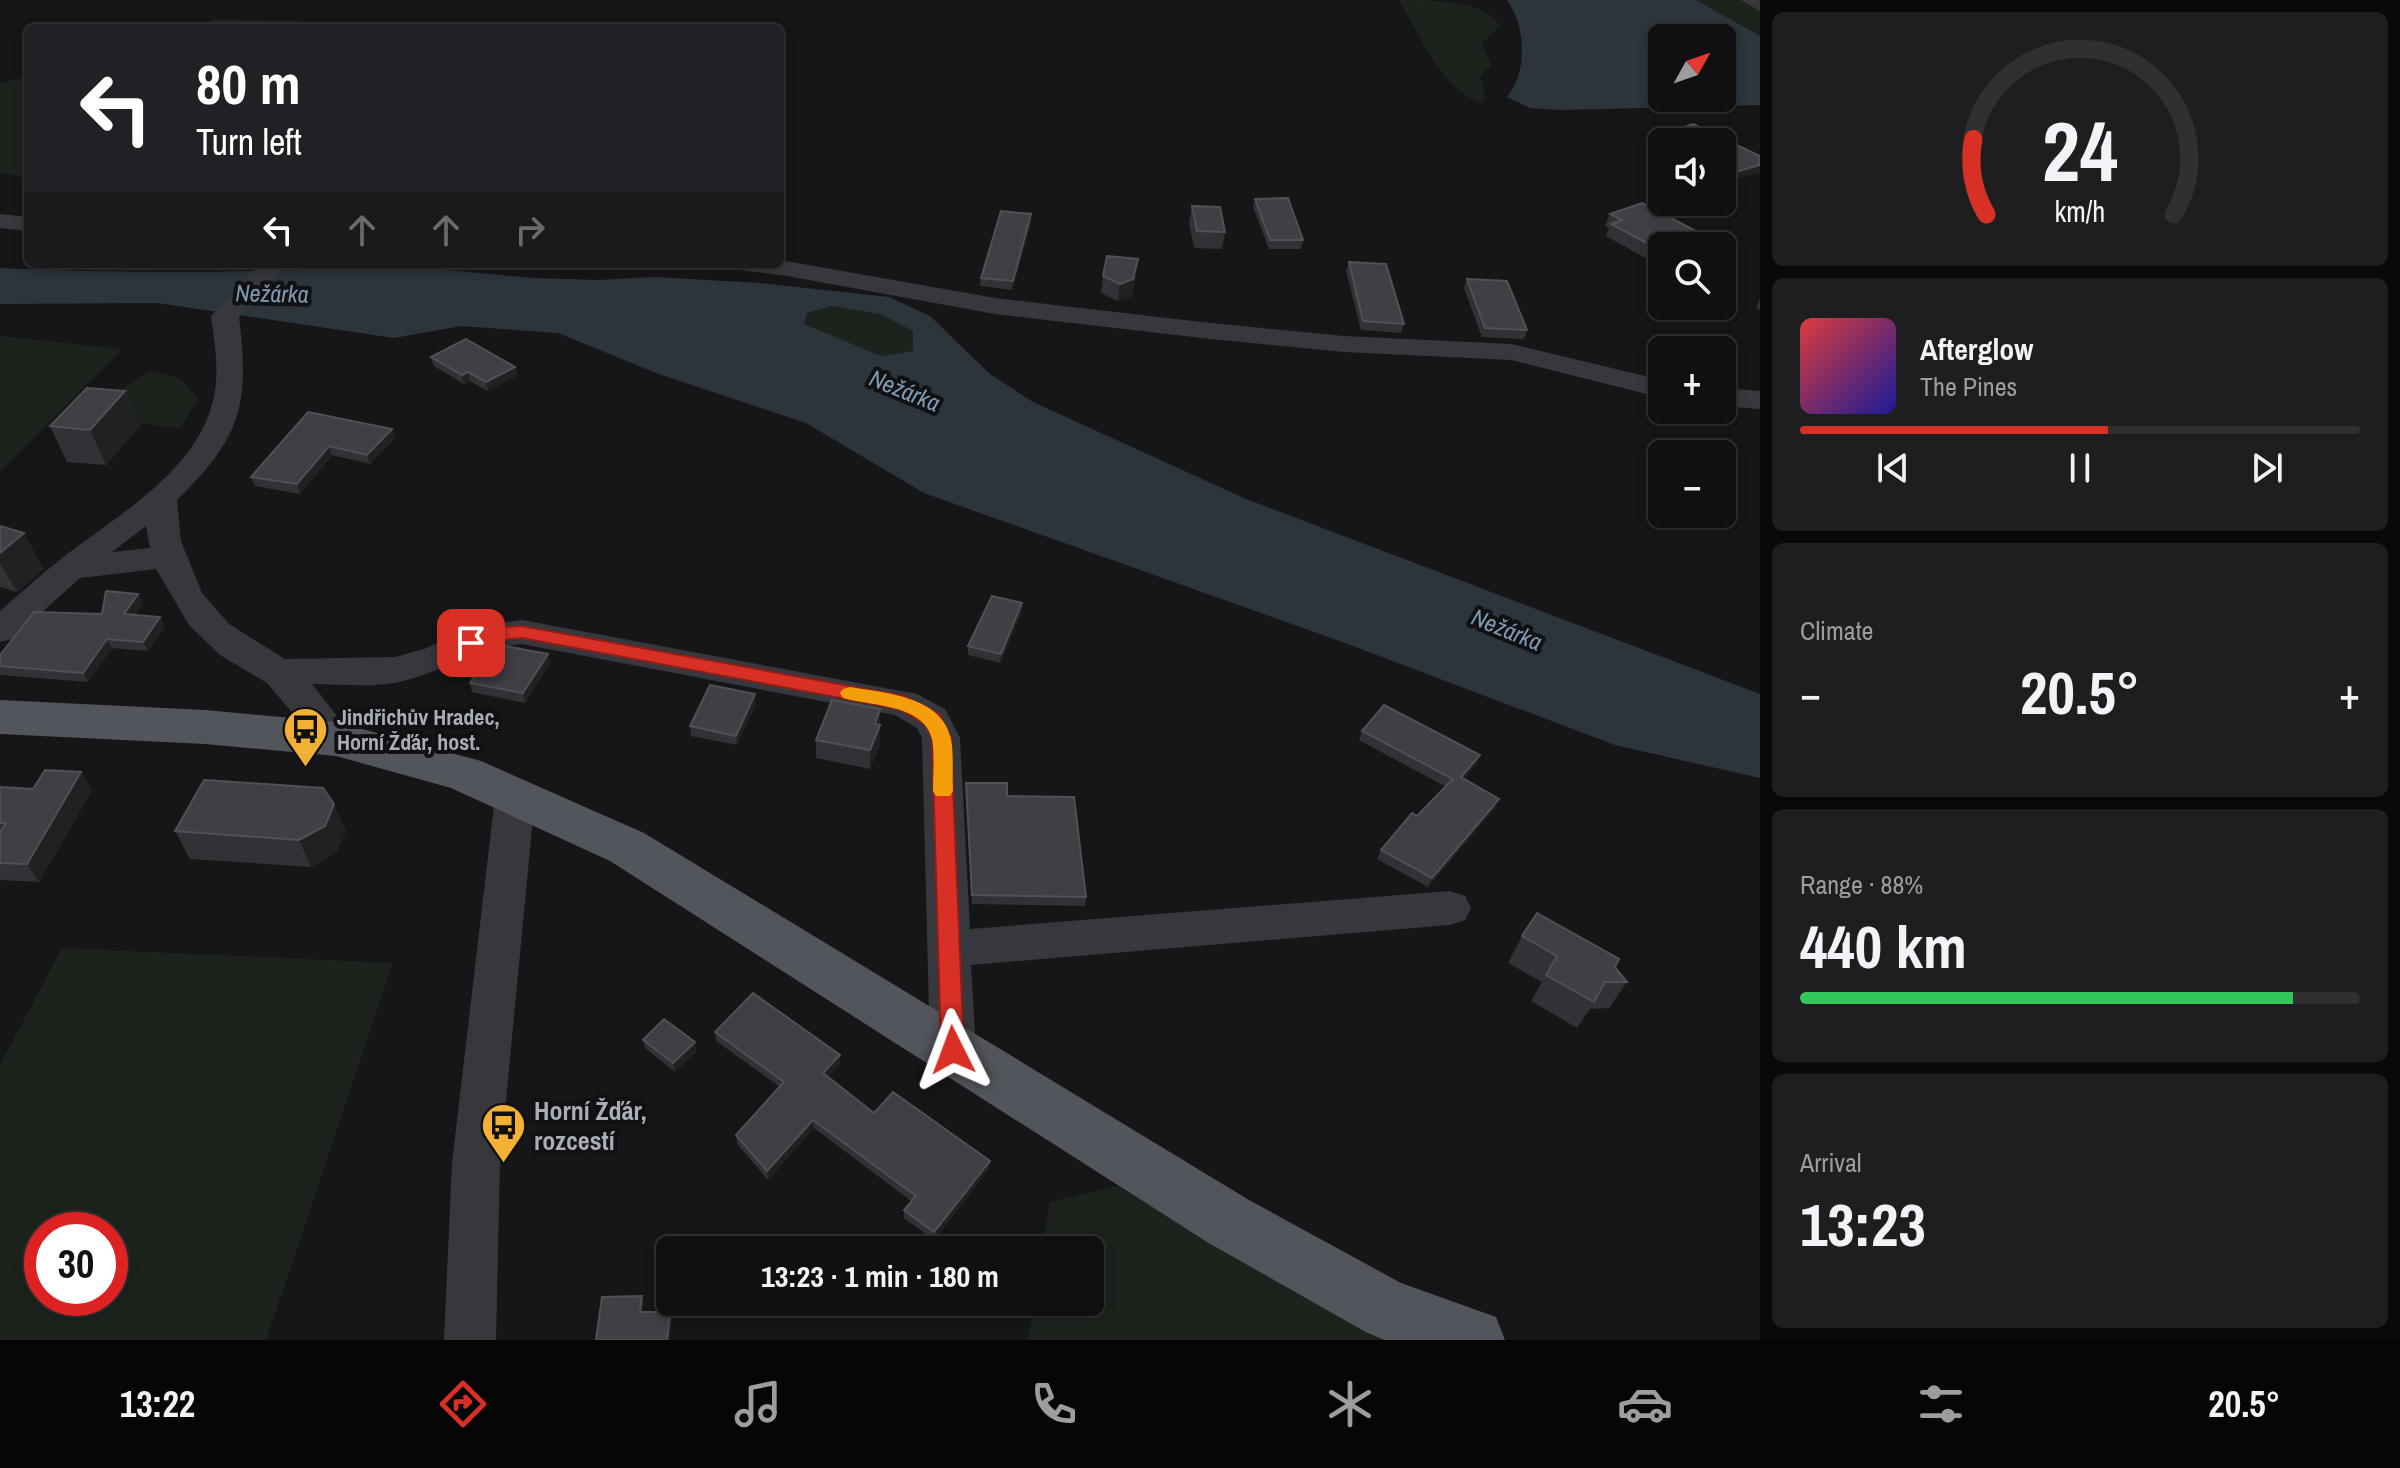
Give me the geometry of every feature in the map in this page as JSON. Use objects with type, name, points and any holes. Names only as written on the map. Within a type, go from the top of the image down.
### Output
[{"type":"main road","points":[[0,717],[205,727],[336,739],[464,774],[627,847],[1228,1221],[1386,1309],[1473,1340]]},
{"type":"street","points":[[1751,0],[1760,5]]},
{"type":"street","points":[[0,221],[24,224]]},
{"type":"street","points":[[0,630],[187,474],[229,398],[230,353],[225,316],[270,268]]},
{"type":"street","points":[[784,268],[995,306],[1138,323],[1344,344],[1511,352],[1648,386]]},
{"type":"street","points":[[1736,398],[1760,400]]},
{"type":"street","points":[[161,498],[160,522],[168,557],[188,601],[210,628],[279,672],[336,739]]},
{"type":"street","points":[[71,568],[168,557]]},
{"type":"street","points":[[279,672],[395,670],[435,659],[488,635],[522,632],[904,703],[932,719],[941,738],[953,1050]]},
{"type":"street","points":[[470,1340],[476,1163],[515,797]]},
{"type":"street","points":[[948,949],[1450,908]]},
{"type":"shaded area","points":[[1399,0],[1456,3],[1493,17],[1500,26],[1482,43],[1491,66],[1480,76],[1486,99],[1481,103],[1455,86],[1433,59]]},
{"type":"shaded area","points":[[1691,0],[1760,0],[1760,42],[1736,27],[1736,24],[1730,24]]},
{"type":"shaded area","points":[[212,19],[299,21],[297,24],[208,24]]},
{"type":"shaded area","points":[[24,78],[24,178],[0,172],[0,83]]},
{"type":"shaded area","points":[[832,306],[880,314],[913,331],[914,351],[881,356],[803,324],[807,313]]},
{"type":"shaded area","points":[[0,336],[122,349],[0,471]]},
{"type":"shaded area","points":[[151,371],[180,378],[198,399],[180,428],[78,416]]},
{"type":"shaded area","points":[[62,948],[393,963],[266,1340],[0,1340],[0,1065]]},
{"type":"shaded area","points":[[1117,1186],[1384,1340],[1028,1340],[1032,1316],[1104,1316],[1104,1236],[1044,1236],[1050,1202]]},
{"type":"water","points":[[1507,0],[1696,0],[1760,36],[1760,105],[1736,106],[1736,24],[1648,24],[1648,108],[1530,108],[1507,97],[1519,75],[1521,62],[1518,23]]},
{"type":"water","name":"Nežárka","points":[[0,268],[257,271],[423,268],[534,278],[598,280],[655,277],[760,283],[889,297],[930,316],[990,374],[1033,402],[1246,499],[1760,694],[1760,778],[1615,745],[1345,643],[924,493],[806,423],[656,373],[558,333],[461,326],[394,338],[157,303],[0,304]],"holes":[[[832,306],[880,314],[913,331],[913,351],[881,356],[804,324],[807,313]]]},
{"type":"building","points":[[1693,124],[1701,128],[1681,128]]},
{"type":"building","points":[[1736,145],[1760,156],[1760,165],[1736,172]]},
{"type":"building","points":[[1288,198],[1303,240],[1270,240],[1255,199]]},
{"type":"building","points":[[1642,203],[1648,206],[1648,216],[1667,216],[1698,232],[1648,232],[1648,244],[1611,224],[1622,220],[1610,214]]},
{"type":"building","points":[[1192,206],[1220,207],[1225,232],[1197,231]]},
{"type":"building","points":[[1001,211],[1031,214],[1013,281],[981,278]]},
{"type":"building","points":[[1107,256],[1138,259],[1133,279],[1120,284],[1103,276]]},
{"type":"building","points":[[1349,262],[1386,264],[1404,324],[1363,321]]},
{"type":"building","points":[[1467,279],[1507,281],[1527,330],[1485,328]]},
{"type":"building","points":[[466,339],[515,367],[486,382],[468,372],[462,375],[431,357]]},
{"type":"building","points":[[87,388],[125,391],[90,430],[50,426]]},
{"type":"building","points":[[308,412],[392,429],[367,455],[329,446],[297,484],[251,477]]},
{"type":"building","points":[[0,526],[24,533],[0,553]]},
{"type":"building","points":[[106,591],[138,594],[124,614],[160,617],[143,642],[107,639],[83,673],[0,666],[0,655],[34,612],[102,614]]},
{"type":"building","points":[[992,596],[1022,603],[1001,654],[968,646]]},
{"type":"building","points":[[495,644],[548,654],[523,693],[470,683]]},
{"type":"building","points":[[710,685],[755,694],[736,736],[690,726]]},
{"type":"building","points":[[832,700],[880,709],[875,724],[880,725],[870,750],[816,740]]},
{"type":"building","points":[[1384,705],[1480,755],[1461,777],[1499,799],[1432,878],[1381,850],[1412,813],[1417,816],[1453,779],[1362,731]]},
{"type":"building","points":[[45,770],[81,772],[27,864],[0,863],[0,833],[6,823],[0,823],[0,787],[33,789]]},
{"type":"building","points":[[204,780],[323,788],[334,804],[325,826],[299,840],[175,831]]},
{"type":"building","points":[[966,783],[1007,783],[1007,796],[1074,797],[1086,897],[972,895]]},
{"type":"building","points":[[1537,913],[1619,959],[1615,967],[1627,982],[1605,982],[1594,1002],[1546,975],[1557,956],[1522,936]]},
{"type":"building","points":[[753,993],[840,1055],[823,1073],[874,1113],[893,1092],[990,1161],[934,1232],[904,1210],[916,1196],[813,1120],[767,1171],[736,1135],[784,1082],[715,1032]]},
{"type":"building","points":[[664,1019],[695,1042],[673,1063],[643,1040]]},
{"type":"building","points":[[642,1296],[640,1312],[670,1316],[667,1340],[596,1340],[602,1297]]},
{"type":"slow traffic","points":[[850,693],[904,703],[932,719],[941,738],[943,791]]},
{"type":"place","name":"Jindřichův Hradec, Horní Žďár, host.","points":[[306,769]]},
{"type":"place","name":"Horní Žďár, rozcestí","points":[[503,1164]]},
{"type":"route","points":[[471,643],[488,635],[522,632],[904,703],[932,719],[941,738],[953,1050]]}]
